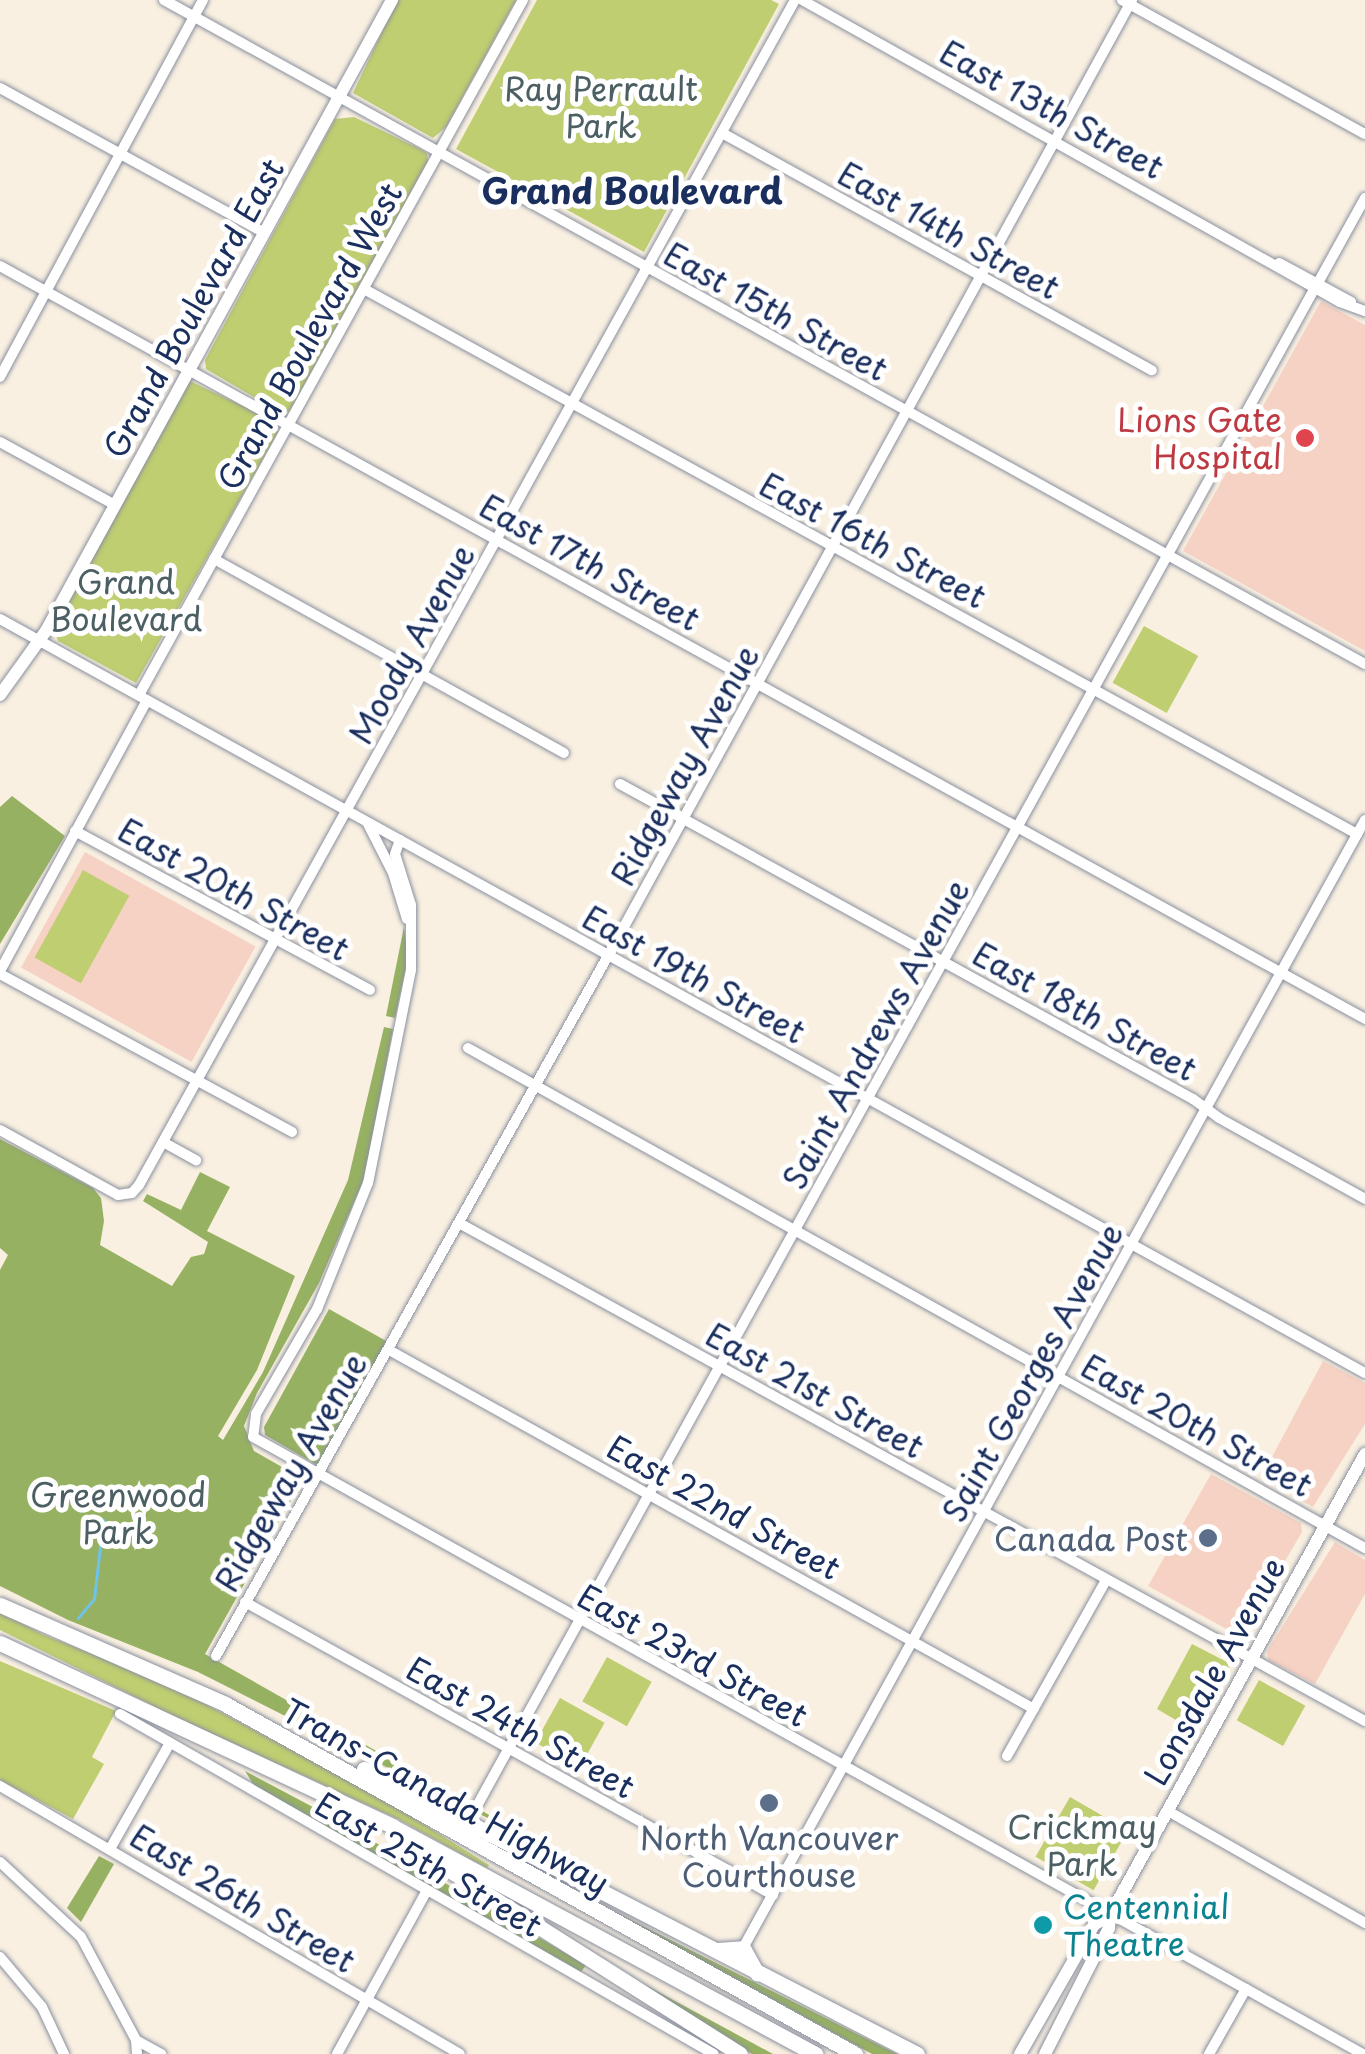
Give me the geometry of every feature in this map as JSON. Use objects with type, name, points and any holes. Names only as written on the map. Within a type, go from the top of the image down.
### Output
[{"type":"highway","name":"Trans-Canada Highway","points":[[0,1605],[193,1688],[855,2054]]},
{"type":"highway","name":"Trans-Canada Highway","points":[[0,1643],[421,1840],[816,2054]]},
{"type":"highway","points":[[193,1688],[272,1721],[917,2054]]},
{"type":"highway","points":[[300,1782],[460,1876],[740,2054]]},
{"type":"highway","points":[[713,1949],[743,1948],[757,1973]]},
{"type":"main road","name":"Grand Boulevard East","points":[[0,696],[39,640],[392,0]]},
{"type":"main road","name":"Lonsdale Avenue","points":[[1020,2054],[1094,1926],[1110,1914],[1365,1454]]},
{"type":"main road","name":"Lonsdale Avenue","points":[[1045,2054],[1109,1928],[1110,1914]]},
{"type":"street","name":"East 15th Street","points":[[164,0],[1365,664]]},
{"type":"street","points":[[0,377],[203,0]]},
{"type":"street","name":"Grand Boulevard West","points":[[0,973],[214,559],[523,0]]},
{"type":"street","name":"Moody Avenue","points":[[0,1130],[118,1195],[132,1193],[139,1185],[722,132],[799,0]]},
{"type":"street","name":"East 13th Street","points":[[799,0],[1360,309]]},
{"type":"street","points":[[1128,2],[1365,134]]},
{"type":"street","name":"Ridgeway Avenue","points":[[216,1656],[608,955],[1128,2]]},
{"type":"street","points":[[0,88],[265,233]]},
{"type":"street","name":"East 14th Street","points":[[722,132],[1152,370]]},
{"type":"street","name":"Saint Andrews Avenue","points":[[478,1804],[1365,198]]},
{"type":"street","name":"East 17th Street","points":[[0,266],[1365,1020]]},
{"type":"street","name":"East 16th Street","points":[[364,289],[1357,834]]},
{"type":"street","points":[[0,442],[115,505]]},
{"type":"street","points":[[214,559],[564,753]]},
{"type":"street","name":"East 19th Street","points":[[0,618],[1365,1373]]},
{"type":"street","name":"East 18th Street","points":[[620,784],[1365,1199]]},
{"type":"street","name":"Saint Georges Avenue","points":[[743,1948],[1365,820]]},
{"type":"street","points":[[367,822],[393,873],[411,929]]},
{"type":"street","name":"East 20th Street","points":[[75,830],[370,990]]},
{"type":"street","points":[[400,840],[394,854],[410,898],[411,929]]},
{"type":"street","name":"East 23rd Street","points":[[411,929],[408,991],[368,1182],[317,1309],[256,1414],[253,1437],[317,1476],[1364,2054]]},
{"type":"street","points":[[0,973],[292,1132]]},
{"type":"street","name":"East 20th Street","points":[[468,1048],[1365,1548]]},
{"type":"street","points":[[163,1142],[196,1160]]},
{"type":"street","name":"East 21st Street","points":[[460,1223],[1365,1722]]},
{"type":"street","name":"East 22nd Street","points":[[389,1350],[1034,1709]]},
{"type":"street","points":[[1006,1756],[1106,1580]]},
{"type":"street","name":"East 24th Street","points":[[245,1602],[772,1895]]},
{"type":"street","name":"East 25th Street","points":[[120,1714],[714,2054]]},
{"type":"street","points":[[110,1849],[170,1743]]},
{"type":"street","name":"East 26th Street","points":[[0,1786],[460,2054]]},
{"type":"street","points":[[1168,1810],[1365,1923]]},
{"type":"street","points":[[0,1862],[81,1937],[136,2040],[137,2054]]},
{"type":"street","points":[[337,2054],[426,1892]]},
{"type":"street","points":[[0,1957],[42,2007],[64,2054]]},
{"type":"street","points":[[1210,2054],[1246,1989]]},
{"type":"street","points":[[136,2040],[161,2054]]},
{"type":"street","points":[[680,2054],[688,2042]]},
{"type":"shaded area","name":"Lions Gate Hospital","points":[[1321,301],[1365,325],[1365,651],[1183,551]]},
{"type":"shaded area","points":[[85,852],[256,947],[192,1062],[21,967]]},
{"type":"shaded area","points":[[1323,1361],[1365,1383],[1365,1424],[1313,1507],[1264,1480],[1263,1474]]},
{"type":"shaded area","points":[[1211,1474],[1301,1523],[1302,1532],[1241,1637],[1148,1586]]},
{"type":"shaded area","points":[[1335,1542],[1365,1560],[1365,1594],[1315,1684],[1268,1660],[1267,1651]]},
{"type":"green space","name":"Grand Boulevard","points":[[397,0],[516,0],[446,127],[433,138],[353,93]]},
{"type":"green space","name":"Ray Perrault Park","points":[[537,0],[771,0],[779,4],[644,252],[456,149]]},
{"type":"green space","name":"Grand Boulevard","points":[[354,117],[427,153],[428,162],[289,412],[281,413],[206,369],[205,360],[335,119]]},
{"type":"green space","name":"Grand Boulevard","points":[[190,381],[268,418],[278,432],[136,683],[58,641],[55,632],[70,594]]},
{"type":"green space","points":[[1144,626],[1198,656],[1167,713],[1112,683]]},
{"type":"green space","points":[[12,796],[65,836],[0,944],[0,807]]},
{"type":"green space","points":[[83,870],[129,896],[81,983],[35,957]]},
{"type":"green space","points":[[404,927],[408,958],[395,1018],[386,1016]]},
{"type":"green space","name":"Greenwood Park","points":[[384,1027],[393,1029],[364,1179],[319,1283],[257,1393],[244,1426],[254,1451],[303,1479],[205,1654],[553,1851],[198,1672],[68,1620],[0,1586],[0,1270],[8,1255],[0,1248],[0,1139],[93,1188],[101,1198],[104,1221],[100,1245],[172,1286],[191,1257],[204,1254],[208,1242],[143,1201],[147,1194],[181,1210],[200,1172],[230,1187],[207,1231],[295,1276],[257,1370],[218,1436],[223,1440],[263,1372],[348,1180]]},
{"type":"green space","name":"Greenwood Park","points":[[329,1309],[388,1342],[321,1462],[315,1464],[265,1435],[264,1427]]},
{"type":"green space","points":[[0,1612],[44,1635],[166,1683],[380,1797],[489,1865],[487,1868],[398,1819],[178,1718],[0,1630]]},
{"type":"green space","points":[[1192,1644],[1227,1662],[1229,1668],[1193,1730],[1157,1709]]},
{"type":"green space","points":[[607,1657],[652,1682],[627,1726],[582,1702]]},
{"type":"green space","points":[[0,1661],[116,1711],[92,1757],[104,1764],[73,1819],[0,1780]]},
{"type":"green space","points":[[1259,1680],[1305,1706],[1283,1746],[1237,1720]]},
{"type":"green space","points":[[560,1698],[605,1723],[580,1767],[535,1743]]},
{"type":"green space","points":[[245,1771],[586,1965],[581,1972],[255,1787]]},
{"type":"green space","name":"Crickmay Park","points":[[1070,1797],[1128,1830],[1094,1890],[1036,1857]]},
{"type":"green space","points":[[99,1856],[114,1864],[81,1922],[67,1908]]},
{"type":"green space","points":[[593,1901],[770,1990],[897,2054],[872,2054]]},
{"type":"green space","points":[[592,1956],[773,2054],[752,2054]]},
{"type":"waterway","points":[[78,1618],[94,1599],[103,1521]]},
{"type":"place","name":"Lions Gate Hospital","points":[[1305,438]]},
{"type":"place","name":"Canada Post","points":[[1208,1538]]},
{"type":"place","name":"North Vancouver Courthouse","points":[[769,1803]]},
{"type":"place","name":"Centennial Theatre","points":[[1043,1925]]},
{"type":"district","name":"Grand Boulevard","points":[[632,190]]}]
